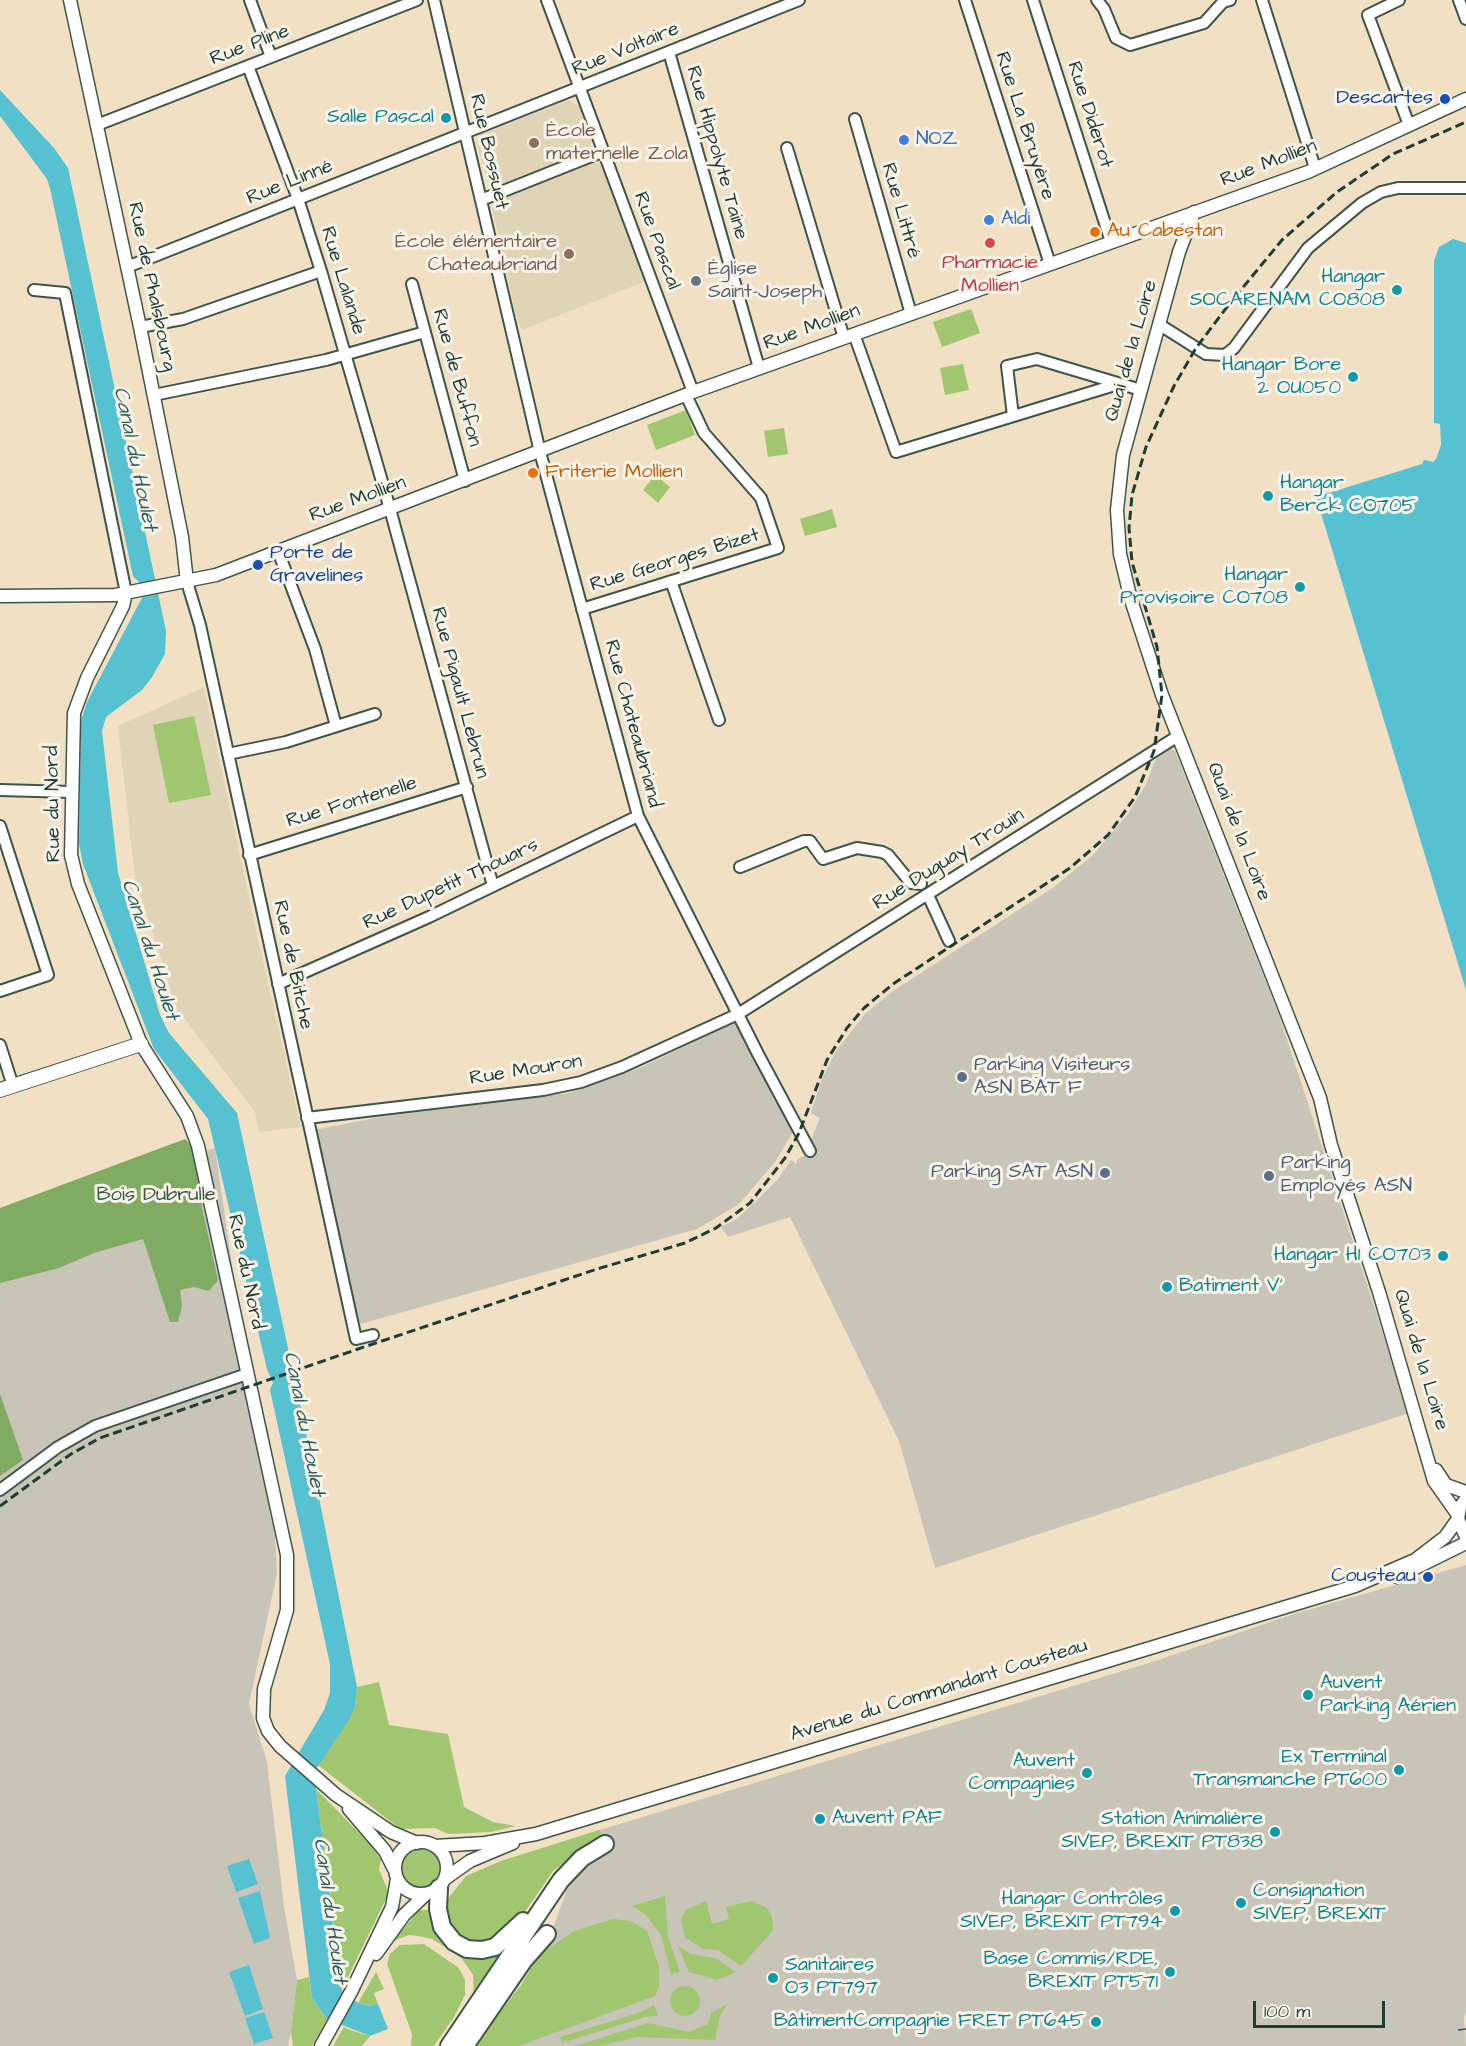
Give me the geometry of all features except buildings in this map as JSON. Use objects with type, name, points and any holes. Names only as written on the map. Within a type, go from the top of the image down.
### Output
[{"type":"highway","points":[[437,1887],[439,1919],[447,1935],[467,1949],[491,1949],[503,1943],[520,1926],[551,1880],[564,1866],[605,1844],[582,1858],[561,1880],[449,2046]]},
{"type":"highway","points":[[465,2046],[524,1960],[547,1934]]},
{"type":"main road","points":[[7,1088],[141,1044]]},
{"type":"street","name":"Rue de Phalsbourg","points":[[70,0],[154,395],[182,537],[187,582]]},
{"type":"street","points":[[250,0],[271,57]]},
{"type":"street","name":"Rue Pline","points":[[97,125],[417,0]]},
{"type":"street","name":"Rue Bossuet","points":[[434,0],[540,452]]},
{"type":"street","name":"Rue Pascal","points":[[547,0],[604,151],[690,394]]},
{"type":"street","name":"Rue Voltaire","points":[[466,133],[799,0]]},
{"type":"street","name":"Rue La Bruyère","points":[[965,0],[1050,264]]},
{"type":"street","name":"Rue Diderot","points":[[1033,0],[1111,242]]},
{"type":"street","points":[[1097,0],[1104,9],[1116,38],[1127,45],[1204,22],[1223,2],[1230,0]]},
{"type":"street","points":[[1262,0],[1315,168]]},
{"type":"street","points":[[1400,0],[1368,15],[1409,125]]},
{"type":"street","points":[[1459,0],[1466,19]]},
{"type":"street","name":"Rue Hippolyte Taine","points":[[669,52],[759,368]]},
{"type":"street","name":"Rue Lalande","points":[[248,66],[298,199],[390,509]]},
{"type":"street","name":"Rue Mollien","points":[[0,596],[93,596],[140,591],[187,582],[278,551],[759,368],[1315,168],[1466,99]]},
{"type":"street","name":"Rue Littré","points":[[855,119],[911,314]]},
{"type":"street","name":"Rue Linné","points":[[127,267],[466,133]]},
{"type":"street","points":[[787,148],[849,336],[896,452],[1118,384]]},
{"type":"street","points":[[480,200],[604,151]]},
{"type":"street","points":[[1160,325],[1206,354],[1225,355],[1234,348],[1308,248],[1362,203],[1381,192],[1398,188],[1466,188]]},
{"type":"street","name":"Quai de la Loire","points":[[1194,212],[1179,252],[1120,471],[1117,510],[1118,542],[1135,611],[1178,736],[1320,1098],[1333,1151],[1430,1458],[1437,1487],[1458,1517],[1466,1537]]},
{"type":"street","points":[[140,327],[183,319],[321,271]]},
{"type":"street","name":"Rue de Buffon","points":[[412,284],[465,481]]},
{"type":"street","points":[[34,290],[65,293],[126,593]]},
{"type":"street","points":[[154,395],[345,355],[425,332]]},
{"type":"street","points":[[1013,416],[1007,366],[1036,359],[1141,390]]},
{"type":"street","name":"Rue Georges Bizet","points":[[582,609],[778,548],[761,498],[704,433],[690,394]]},
{"type":"street","name":"Rue Chateaubriand","points":[[540,452],[638,816],[810,1151]]},
{"type":"street","name":"Rue Pigault Lebrun","points":[[390,509],[493,886]]},
{"type":"street","points":[[278,551],[315,649],[336,726]]},
{"type":"street","points":[[671,581],[719,720]]},
{"type":"street","name":"Rue de Bitche","points":[[187,582],[198,616],[356,1339],[373,1335]]},
{"type":"street","name":"Rue du Nord","points":[[126,593],[123,606],[76,704],[73,722],[70,840],[74,869],[141,1044],[181,1105],[196,1136],[287,1555],[287,1610],[262,1703],[267,1729],[286,1751],[336,1794],[385,1851],[396,1875]]},
{"type":"street","points":[[228,754],[275,745],[375,714]]},
{"type":"street","name":"Rue Duguay Trouin","points":[[738,1014],[1178,736]]},
{"type":"street","name":"Rue Fontenelle","points":[[249,855],[467,787]]},
{"type":"street","points":[[0,790],[71,792]]},
{"type":"street","name":"Rue Dupetit Thouars","points":[[278,984],[493,886],[638,816]]},
{"type":"street","points":[[0,826],[48,975],[0,991]]},
{"type":"street","points":[[740,867],[804,841],[810,841],[823,859],[857,848],[882,852],[888,855],[911,883],[921,884]]},
{"type":"street","points":[[928,895],[949,941]]},
{"type":"street","name":"Rue Mouron","points":[[307,1119],[566,1086],[613,1071],[738,1014]]},
{"type":"street","points":[[0,1045],[7,1088]]},
{"type":"street","points":[[0,1490],[58,1447],[88,1429],[247,1374]]},
{"type":"street","name":"Quai de la Loire","points":[[1430,1458],[1446,1485],[1466,1492]]},
{"type":"street","name":"Avenue du Commandant Cousteau","points":[[1355,1586],[1411,1562],[1445,1537],[1466,1499]]},
{"type":"street","name":"Avenue du Commandant Cousteau","points":[[352,1990],[404,1915],[437,1887],[470,1861],[536,1834],[1355,1586],[1406,1574],[1466,1543]]},
{"type":"street","name":"Rue du Nord","points":[[336,1794],[391,1832],[417,1843]]},
{"type":"street","name":"Avenue du Commandant Cousteau","points":[[435,1846],[478,1844],[536,1834]]},
{"type":"street","points":[[417,1843],[435,1846],[446,1859],[437,1887],[409,1892],[396,1875],[400,1853],[417,1843]]},
{"type":"street","name":"Avenue du Commandant Cousteau","points":[[321,2046],[393,1907],[396,1875]]},
{"type":"shaded area","name":"École maternelle Zola","points":[[568,100],[580,107],[592,137],[590,149],[495,187],[488,184],[477,144],[480,135]]},
{"type":"shaded area","name":"École élémentaire Chateaubriand","points":[[594,162],[603,166],[646,281],[522,330],[516,315],[492,208],[495,201]]},
{"type":"shaded area","points":[[204,687],[301,1127],[259,1132],[255,1112],[177,1009],[135,878],[118,726]]},
{"type":"shaded area","points":[[1171,749],[1175,751],[1280,1018],[1409,1413],[935,1568],[899,1441],[790,1217],[728,1237],[721,1227],[738,1218],[761,1196],[778,1179],[791,1160],[797,1164],[797,1159],[804,1156],[820,1118],[811,1113],[822,1079],[836,1051],[865,1014],[893,991],[1054,887],[1093,855],[1128,814],[1145,786],[1156,759]]},
{"type":"shaded area","points":[[737,1021],[799,1122],[775,1162],[739,1204],[697,1229],[357,1325],[314,1130],[380,1117],[569,1093],[642,1067]]},
{"type":"shaded area","points":[[215,1148],[238,1307],[269,1435],[277,1573],[249,1704],[267,1762],[284,1907],[297,1980],[288,2046],[0,2046],[0,1218]]},
{"type":"shaded area","points":[[1466,1565],[1466,2012],[1464,2018],[1466,2046],[478,2046],[538,1969],[587,1834],[1152,1662],[1297,1613]]},
{"type":"green space","points":[[971,309],[980,333],[942,347],[933,322]]},
{"type":"green space","points":[[963,364],[969,390],[945,395],[940,368]]},
{"type":"green space","points":[[686,410],[695,435],[656,450],[647,425]]},
{"type":"green space","points":[[784,428],[788,454],[768,457],[764,431]]},
{"type":"green space","points":[[655,475],[670,487],[658,503],[643,490]]},
{"type":"green space","points":[[832,509],[837,527],[805,536],[800,519]]},
{"type":"green space","points":[[194,716],[211,795],[169,803],[153,725]]},
{"type":"green space","name":"Bois Dubrulle","points":[[185,1139],[193,1147],[202,1208],[218,1280],[209,1291],[194,1287],[180,1290],[182,1306],[178,1322],[170,1322],[143,1239],[94,1253],[59,1268],[0,1283],[0,1208]]},
{"type":"green space","points":[[0,1394],[23,1460],[0,1476]]},
{"type":"green space","points":[[379,1682],[389,1725],[448,1734],[464,1807],[493,1822],[516,1826],[491,1832],[448,1834],[435,1828],[400,1829],[318,1765],[355,1707],[357,1687]]},
{"type":"green space","points":[[316,1789],[369,1843],[381,1859],[379,1870],[389,1893],[342,1989]]},
{"type":"green space","points":[[599,1830],[602,1836],[553,1871],[518,1922],[501,1939],[471,1945],[451,1933],[443,1905],[466,1876],[501,1861]]},
{"type":"green space","points":[[421,1849],[434,1855],[440,1868],[434,1881],[421,1887],[408,1881],[402,1868],[408,1855]]},
{"type":"green space","points":[[665,1896],[668,1937],[680,1972],[671,1974],[661,1935],[645,1914],[632,1906]]},
{"type":"green space","points":[[706,1901],[712,1924],[729,1919],[726,1907],[751,1901],[767,1908],[772,1917],[773,1930],[741,1966],[718,1950],[704,1949],[685,1938],[681,1919],[686,1910]]},
{"type":"green space","points":[[419,1910],[434,1910],[444,1940],[509,1946],[474,1999],[473,1975],[462,1959],[432,1939],[409,1935],[393,1941]]},
{"type":"green space","points":[[613,1919],[631,1921],[647,1931],[659,1967],[659,1987],[655,1996],[519,2046],[474,2046],[521,1985],[538,1956],[574,1931]]},
{"type":"green space","points":[[424,1944],[459,1968],[465,1980],[465,1995],[454,2017],[434,2046],[411,2046],[412,2034],[387,1964],[390,1954],[400,1945]]},
{"type":"green space","points":[[678,1946],[691,1954],[715,1958],[736,1972],[717,1980],[689,1972]]},
{"type":"green space","points":[[376,1972],[384,1989],[374,1993],[378,2004],[369,2006],[358,2003]]},
{"type":"green space","points":[[309,1977],[312,1998],[327,2019],[312,2046],[293,2046],[291,2032],[297,1980]]},
{"type":"green space","points":[[685,1986],[696,1990],[700,2001],[696,2012],[685,2016],[674,2012],[670,2001],[674,1990]]},
{"type":"green space","points":[[727,2004],[720,2016],[715,2040],[637,2037],[599,2046],[575,2046],[648,2023],[689,2032],[708,2024],[711,2013]]},
{"type":"green space","points":[[654,2005],[658,2016],[645,2017],[562,2043],[560,2037],[641,2012]]},
{"type":"green space","points":[[344,2027],[370,2036],[362,2046],[333,2046]]},
{"type":"water","name":"Canal du Houlet","points":[[0,90],[54,148],[68,168],[166,631],[165,654],[152,677],[142,690],[106,717],[102,731],[118,873],[160,1015],[169,1033],[237,1113],[291,1362],[285,1369],[287,1378],[296,1383],[357,1687],[355,1707],[349,1720],[316,1769],[316,1789],[342,1991],[358,2003],[369,2006],[378,2004],[388,2029],[370,2036],[327,2019],[312,1998],[285,1776],[324,1710],[330,1693],[330,1664],[270,1390],[273,1383],[267,1369],[208,1119],[154,1049],[83,864],[79,844],[81,721],[87,702],[143,596],[140,583],[133,576],[50,188],[47,179],[0,116]]},
{"type":"water","points":[[1453,239],[1466,243],[1466,990],[1316,497],[1422,464],[1424,460],[1433,462],[1436,459],[1441,445],[1440,424],[1434,423],[1434,261],[1439,247]]},
{"type":"water","points":[[249,1859],[258,1884],[236,1892],[227,1866]]},
{"type":"water","points":[[260,1891],[270,1938],[254,1944],[238,1898]]},
{"type":"water","points":[[249,1965],[263,2009],[245,2016],[229,1972]]},
{"type":"water","points":[[264,2012],[273,2038],[254,2044],[245,2018]]},
{"type":"ferry route","points":[[1458,2030],[1466,2029]]},
{"type":"railway","points":[[1226,308],[1282,240],[1337,192],[1393,154],[1466,122]]},
{"type":"railway","points":[[0,1506],[71,1454],[100,1438],[597,1269],[685,1243],[716,1228],[750,1203],[785,1158],[799,1133],[827,1060],[847,1028],[864,1008],[893,984],[1070,868],[1108,835],[1135,797],[1154,751],[1162,695],[1157,647],[1132,562],[1129,528],[1132,495],[1146,447],[1174,386],[1196,348],[1230,303]]},
{"type":"place","name":"Descartes","points":[[1445,99]]},
{"type":"place","name":"Salle Pascal","points":[[446,118]]},
{"type":"place","name":"NOZ","points":[[904,140]]},
{"type":"place","name":"École maternelle Zola","points":[[534,143]]},
{"type":"place","name":"Aldi","points":[[989,220]]},
{"type":"place","name":"Au Cabestan","points":[[1095,232]]},
{"type":"place","name":"Pharmacie Mollien","points":[[990,243]]},
{"type":"place","name":"École élémentaire Chateaubriand","points":[[569,254]]},
{"type":"place","name":"Église Saint-Joseph","points":[[696,281]]},
{"type":"place","name":"Hangar SOCARENAM CO808","points":[[1397,290]]},
{"type":"place","name":"Hangar Bore 2 OU050","points":[[1353,377]]},
{"type":"place","name":"Friterie Mollien","points":[[533,473]]},
{"type":"place","name":"Hangar Berck CO705","points":[[1268,496]]},
{"type":"place","name":"Porte de Gravelines","points":[[258,565]]},
{"type":"place","name":"Hangar Provisoire CO708","points":[[1300,587]]},
{"type":"place","name":"Parking Visiteurs ASN BAT F","points":[[962,1077]]},
{"type":"place","name":"Parking SAT ASN","points":[[1105,1173]]},
{"type":"place","name":"Parking Employés ASN","points":[[1269,1176]]},
{"type":"place","name":"Hangar H1 CO703","points":[[1443,1256]]},
{"type":"place","name":"Batiment V'","points":[[1167,1287]]},
{"type":"place","name":"Cousteau","points":[[1428,1577]]},
{"type":"place","name":"Auvent Parking Aérien","points":[[1308,1695]]},
{"type":"place","name":"Ex Terminal Transmanche PT600","points":[[1399,1770]]},
{"type":"place","name":"Auvent Compagnies","points":[[1087,1773]]},
{"type":"place","name":"Auvent PAF","points":[[820,1819]]},
{"type":"place","name":"Station Animalière SIVEP, BREXIT PT838","points":[[1275,1832]]},
{"type":"place","name":"Consignation SIVEP, BREXIT","points":[[1241,1903]]},
{"type":"place","name":"Hangar Contrôles SIVEP, BREXIT PT794","points":[[1175,1911]]},
{"type":"place","name":"Base Commis/RDE, BREXIT PT571","points":[[1170,1972]]},
{"type":"place","name":"Sanitaires O3 PT797","points":[[773,1978]]},
{"type":"place","name":"BâtimentCompagnie FRET PT645","points":[[1096,2022]]}]
